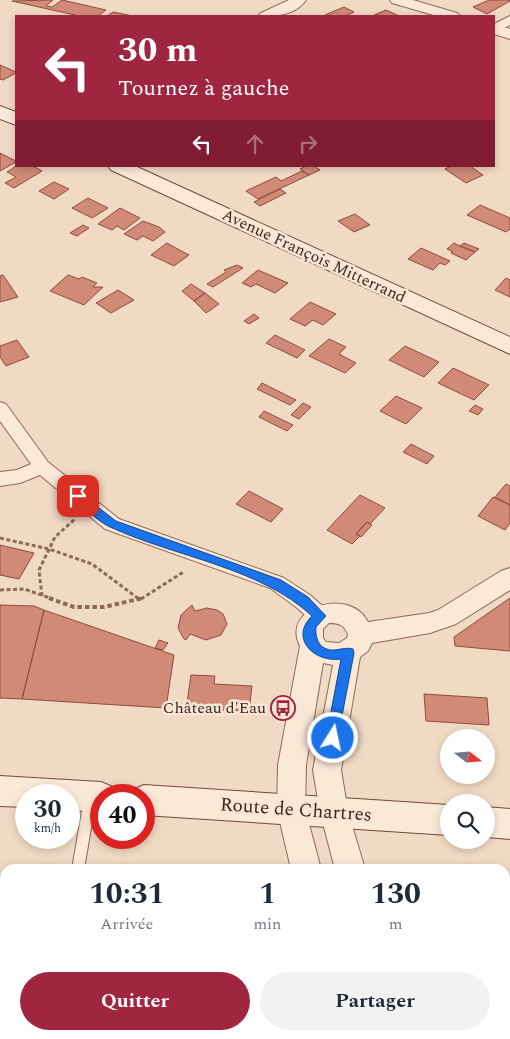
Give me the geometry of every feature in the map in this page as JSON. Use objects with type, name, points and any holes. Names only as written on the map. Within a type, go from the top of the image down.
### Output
[{"type":"main road","points":[[0,112],[15,119]]},
{"type":"main road","name":"Avenue François Mitterrand","points":[[120,167],[510,346]]},
{"type":"main road","points":[[0,791],[90,796]]},
{"type":"main road","name":"Route de Chartres","points":[[155,801],[440,819]]},
{"type":"main road","points":[[495,823],[510,824]]},
{"type":"street","points":[[269,15],[289,7],[299,0]]},
{"type":"street","points":[[397,0],[449,15]]},
{"type":"street","points":[[495,28],[510,20]]},
{"type":"street","points":[[495,29],[510,34]]},
{"type":"street","points":[[0,408],[42,467],[112,524],[277,584],[304,600],[320,616]]},
{"type":"street","points":[[0,479],[20,476],[42,467]]},
{"type":"street","points":[[349,864],[334,812],[327,770],[354,643],[356,622],[350,617],[335,613],[320,616],[310,626],[309,639],[313,645],[325,654],[333,655],[354,643],[447,617],[510,578]]},
{"type":"street","points":[[305,864],[291,810],[292,765],[313,645]]},
{"type":"lane","points":[[79,864],[90,820]]},
{"type":"path","points":[[42,596],[39,570],[55,537],[90,506]]},
{"type":"path","points":[[0,538],[49,550],[92,564],[102,574],[140,600]]},
{"type":"path","points":[[0,590],[24,589],[74,607],[104,607],[140,600],[204,558]]},
{"type":"building","points":[[53,0],[46,6],[52,7],[62,0],[106,10],[99,15],[75,15],[12,1]]},
{"type":"building","points":[[489,0],[510,1],[487,14],[473,7]]},
{"type":"building","points":[[344,7],[354,12],[347,15],[325,15]]},
{"type":"building","points":[[386,10],[397,15],[374,15]]},
{"type":"building","points":[[113,12],[128,15],[108,15]]},
{"type":"building","points":[[0,65],[15,72],[15,74],[3,80],[0,79]]},
{"type":"building","points":[[0,153],[15,160],[15,163],[0,171]]},
{"type":"building","points":[[15,167],[35,167],[42,171],[14,188],[5,183],[16,177],[7,172]]},
{"type":"building","points":[[316,167],[320,170],[309,175],[300,169]]},
{"type":"building","points":[[449,167],[471,167],[483,175],[466,183],[445,169]]},
{"type":"building","points":[[302,171],[309,175],[258,199],[246,191],[276,177],[281,181]]},
{"type":"building","points":[[54,182],[69,189],[54,199],[39,191]]},
{"type":"building","points":[[280,189],[286,193],[260,206],[254,202]]},
{"type":"building","points":[[88,198],[108,208],[92,218],[72,208]]},
{"type":"building","points":[[480,205],[510,218],[510,229],[506,232],[467,215]]},
{"type":"building","points":[[120,208],[140,218],[124,230],[117,226],[112,230],[98,224]]},
{"type":"building","points":[[355,214],[370,225],[354,232],[338,221]]},
{"type":"building","points":[[143,221],[159,227],[165,232],[153,241],[143,236],[137,240],[124,234]]},
{"type":"building","points":[[83,225],[89,228],[77,236],[70,233]]},
{"type":"building","points":[[167,243],[189,255],[174,266],[151,255]]},
{"type":"building","points":[[454,243],[475,252],[466,260],[447,249]]},
{"type":"building","points":[[464,243],[479,249],[475,252],[460,246]]},
{"type":"building","points":[[421,248],[450,261],[445,265],[440,263],[433,270],[408,259]]},
{"type":"building","points":[[237,265],[243,268],[213,287],[207,284],[226,272],[224,270]]},
{"type":"building","points":[[258,270],[288,283],[275,293],[256,284],[251,287],[242,283]]},
{"type":"building","points":[[3,275],[18,297],[0,302],[0,276]]},
{"type":"building","points":[[68,275],[79,279],[82,277],[97,283],[93,287],[103,287],[84,305],[50,291]]},
{"type":"building","points":[[506,278],[510,280],[510,297],[495,290]]},
{"type":"building","points":[[191,284],[205,293],[194,301],[182,291]]},
{"type":"building","points":[[118,290],[134,300],[111,313],[96,303]]},
{"type":"building","points":[[205,293],[219,304],[206,313],[194,301]]},
{"type":"building","points":[[310,302],[336,314],[323,325],[313,320],[305,326],[290,319]]},
{"type":"building","points":[[254,314],[259,318],[249,324],[244,321]]},
{"type":"building","points":[[275,335],[305,350],[297,358],[266,343]]},
{"type":"building","points":[[329,339],[346,347],[339,354],[356,363],[345,373],[309,356]]},
{"type":"building","points":[[17,340],[29,357],[6,366],[0,357],[0,346]]},
{"type":"building","points":[[405,346],[439,362],[424,377],[389,360]]},
{"type":"building","points":[[453,368],[489,385],[474,400],[438,383]]},
{"type":"building","points":[[262,383],[296,400],[290,405],[257,389]]},
{"type":"building","points":[[396,396],[422,408],[406,424],[380,411]]},
{"type":"building","points":[[303,403],[311,407],[299,419],[291,415]]},
{"type":"building","points":[[475,405],[483,409],[478,415],[469,411]]},
{"type":"building","points":[[264,411],[293,425],[287,431],[259,417]]},
{"type":"building","points":[[411,444],[434,456],[427,464],[403,452]]},
{"type":"building","points":[[506,484],[510,486],[510,505],[495,497]]},
{"type":"building","points":[[249,491],[283,509],[271,522],[236,504]]},
{"type":"building","points":[[360,495],[385,508],[370,524],[367,522],[356,534],[360,536],[352,544],[327,530]]},
{"type":"building","points":[[493,497],[510,505],[510,523],[505,530],[478,516]]},
{"type":"building","points":[[367,522],[372,525],[361,537],[356,534]]},
{"type":"building","points":[[0,545],[34,553],[19,579],[0,575]]},
{"type":"building","points":[[510,598],[510,651],[455,646],[454,637]]},
{"type":"building","points":[[0,605],[34,606],[44,610],[22,699],[0,698]]},
{"type":"building","points":[[192,605],[195,611],[207,608],[217,610],[223,614],[227,624],[221,635],[206,640],[190,634],[186,640],[184,639],[178,628],[181,615]]},
{"type":"building","points":[[44,610],[174,655],[166,708],[22,699]]},
{"type":"building","points":[[159,640],[168,643],[163,650],[155,648]]},
{"type":"building","points":[[191,675],[215,676],[214,684],[252,686],[249,711],[186,709]]},
{"type":"building","points":[[424,694],[487,698],[489,725],[426,721]]},
{"type":"place","name":"Château d'Eau","points":[[283,708]]},
{"type":"route","points":[[78,496],[112,524],[277,584],[304,600],[320,616],[314,620],[308,632],[309,639],[313,645],[325,654],[341,655],[348,653],[333,738]]}]
